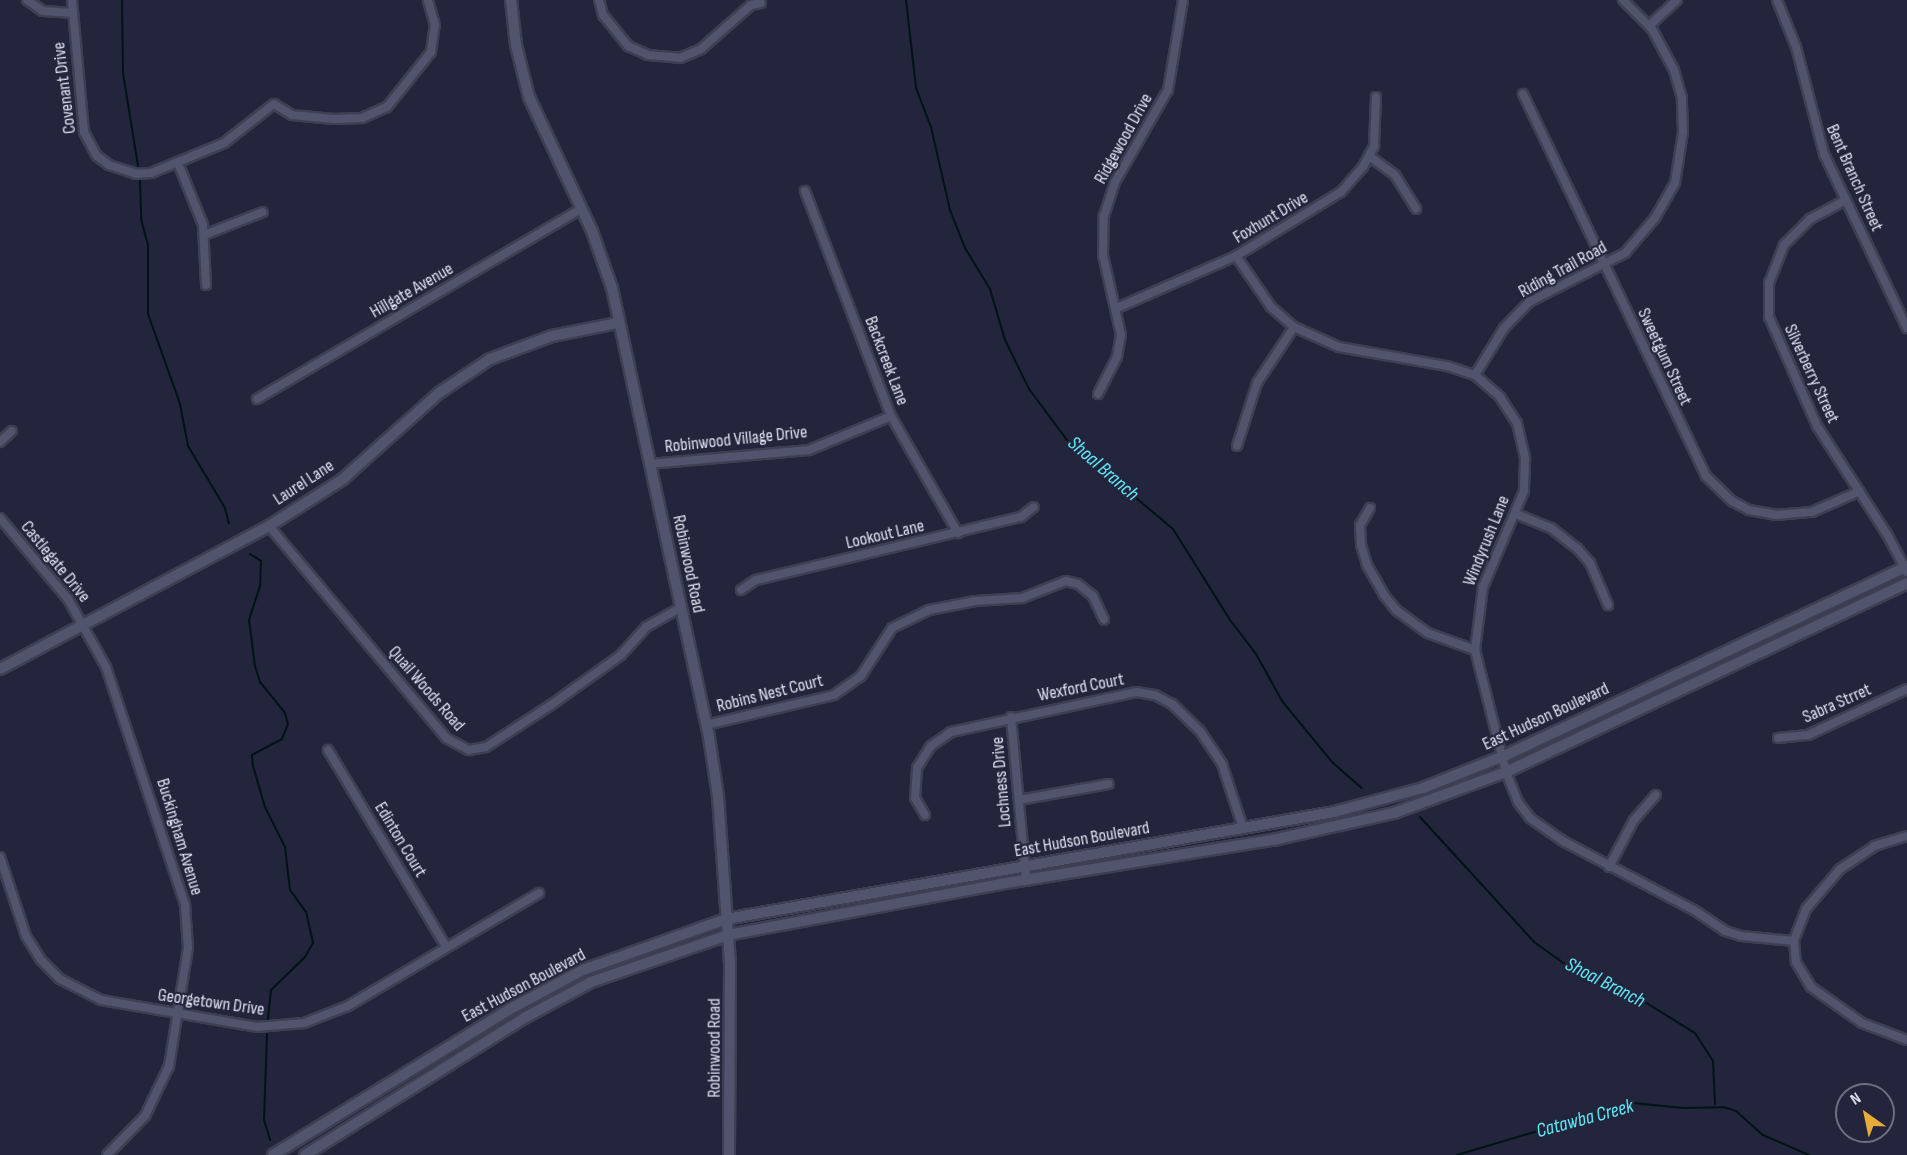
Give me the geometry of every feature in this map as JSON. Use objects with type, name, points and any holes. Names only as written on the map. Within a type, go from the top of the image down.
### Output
[{"type":"main road","name":"Robinwood Road","points":[[511,0],[516,45],[529,97],[582,208],[603,259],[706,725],[718,796],[732,1005],[729,1155]]},
{"type":"main road","name":"Laurel Lane","points":[[0,669],[269,526],[343,479],[439,393],[490,359],[552,336],[617,322]]},
{"type":"main road","name":"East Hudson Boulevard","points":[[273,1155],[464,1037],[583,970],[726,919],[1243,828],[1363,805],[1441,782],[1504,756],[1906,569]]},
{"type":"main road","name":"East Hudson Boulevard","points":[[305,1155],[524,1018],[591,982],[728,935],[1026,880],[1242,845],[1394,813],[1506,772],[1907,584]]},
{"type":"main road","points":[[1242,845],[1243,828]]},
{"type":"street","points":[[27,0],[43,11],[73,13]]},
{"type":"street","name":"Covenant Drive","points":[[72,0],[80,118],[89,145],[109,165],[136,174],[178,163],[233,138],[274,104],[292,115],[334,119],[362,118],[387,107],[431,52],[435,25],[428,0]]},
{"type":"street","points":[[599,0],[603,15],[628,46],[648,55],[680,58],[701,50],[751,5],[761,3]]},
{"type":"street","name":"Ridgewood Drive","points":[[1098,394],[1120,347],[1117,308],[1103,255],[1104,216],[1115,182],[1167,90],[1183,0]]},
{"type":"street","name":"Riding Trail Road","points":[[1475,375],[1504,328],[1529,302],[1605,266],[1624,253],[1655,218],[1675,183],[1681,153],[1682,98],[1674,70],[1649,26],[1623,0]]},
{"type":"street","points":[[1649,26],[1677,0]]},
{"type":"street","name":"Bent Branch Street","points":[[1777,0],[1796,47],[1815,131],[1907,328]]},
{"type":"street","name":"Sweetgum Street","points":[[1523,94],[1692,452],[1723,494],[1749,510],[1795,514],[1812,512],[1860,491]]},
{"type":"street","name":"Foxhunt Drive","points":[[1117,308],[1236,256],[1333,198],[1369,156],[1376,134],[1376,97]]},
{"type":"street","points":[[1369,156],[1395,175],[1416,209]]},
{"type":"street","points":[[178,163],[204,234],[206,285]]},
{"type":"street","name":"Backcreek Lane","points":[[805,191],[891,416],[958,533]]},
{"type":"street","name":"Silverberry Street","points":[[1846,200],[1810,219],[1790,236],[1772,271],[1768,309],[1772,329],[1804,400],[1906,569]]},
{"type":"street","name":"Hillgate Avenue","points":[[257,399],[582,208]]},
{"type":"street","points":[[204,234],[263,212]]},
{"type":"street","name":"Windyrush Lane","points":[[1236,256],[1271,307],[1294,327],[1339,347],[1448,366],[1475,375],[1506,405],[1522,440],[1526,478],[1516,514],[1483,587],[1475,650],[1504,756],[1506,772],[1518,802],[1530,818],[1609,867],[1694,910],[1725,931],[1740,936],[1794,941]]},
{"type":"street","points":[[1237,446],[1257,383],[1294,327]]},
{"type":"street","name":"Robinwood Village Drive","points":[[650,464],[808,450],[891,416]]},
{"type":"street","points":[[0,442],[12,431]]},
{"type":"street","name":"Lookout Lane","points":[[741,590],[756,580],[1022,517],[1034,507]]},
{"type":"street","points":[[1370,508],[1359,525],[1361,545],[1367,565],[1384,596],[1396,610],[1428,633],[1475,650]]},
{"type":"street","points":[[1516,514],[1551,528],[1577,548],[1590,563],[1608,605]]},
{"type":"street","name":"Castlegate Drive","points":[[0,518],[86,624]]},
{"type":"street","name":"Quail Woods Road","points":[[269,526],[446,738],[469,750],[486,747],[550,705],[621,656],[646,627],[680,608]]},
{"type":"street","name":"Robins Nest Court","points":[[706,725],[834,695],[861,676],[892,628],[929,610],[975,601],[1022,598],[1066,581],[1078,584],[1093,596],[1104,620]]},
{"type":"street","name":"Buckingham Avenue","points":[[86,624],[126,720],[181,889],[188,948],[179,1016],[169,1066],[158,1093],[137,1127],[107,1155]]},
{"type":"street","name":"Sabra Strret","points":[[1778,738],[1808,735],[1907,689]]},
{"type":"street","name":"Wexford Court","points":[[925,815],[915,798],[914,783],[917,768],[931,746],[959,729],[1116,695],[1155,695],[1187,717],[1212,747],[1230,782],[1243,828]]},
{"type":"street","name":"Lochness Drive","points":[[1011,717],[1026,880]]},
{"type":"street","name":"Edinton Court","points":[[328,750],[446,946]]},
{"type":"street","points":[[1019,800],[1109,784]]},
{"type":"street","points":[[1609,867],[1635,820],[1656,795]]},
{"type":"street","points":[[1907,836],[1875,846],[1840,869],[1806,909],[1794,941],[1796,962],[1811,987],[1862,1023],[1907,1040]]},
{"type":"street","name":"Georgetown Drive","points":[[0,857],[26,936],[49,970],[72,986],[101,1000],[179,1016],[257,1027],[304,1023],[348,1006],[539,892]]},
{"type":"waterway","points":[[122,0],[123,73],[138,166]]},
{"type":"waterway","name":"Shoal Branch","points":[[906,0],[916,88],[931,127],[950,210],[965,248],[990,289],[1005,340],[1029,389],[1067,440],[1173,529],[1230,620],[1256,654],[1282,701],[1333,763],[1362,788]]},
{"type":"waterway","points":[[140,181],[141,219],[148,245],[148,314],[180,404],[188,446],[225,508],[229,524]]},
{"type":"waterway","points":[[250,554],[261,561],[260,586],[249,620],[255,666],[260,682],[285,713],[288,724],[282,739],[252,755],[253,766],[265,807],[285,847],[290,890],[306,912],[313,943],[305,957],[271,990],[268,1020]]},
{"type":"waterway","name":"Shoal Branch","points":[[1420,817],[1534,942],[1579,974],[1627,991],[1695,1033],[1713,1061],[1715,1104]]},
{"type":"waterway","points":[[267,1034],[264,1120],[270,1140]]},
{"type":"waterway","name":"Catawba Creek","points":[[1457,1155],[1633,1103],[1684,1108],[1723,1107],[1736,1111],[1763,1135],[1809,1155]]}]
